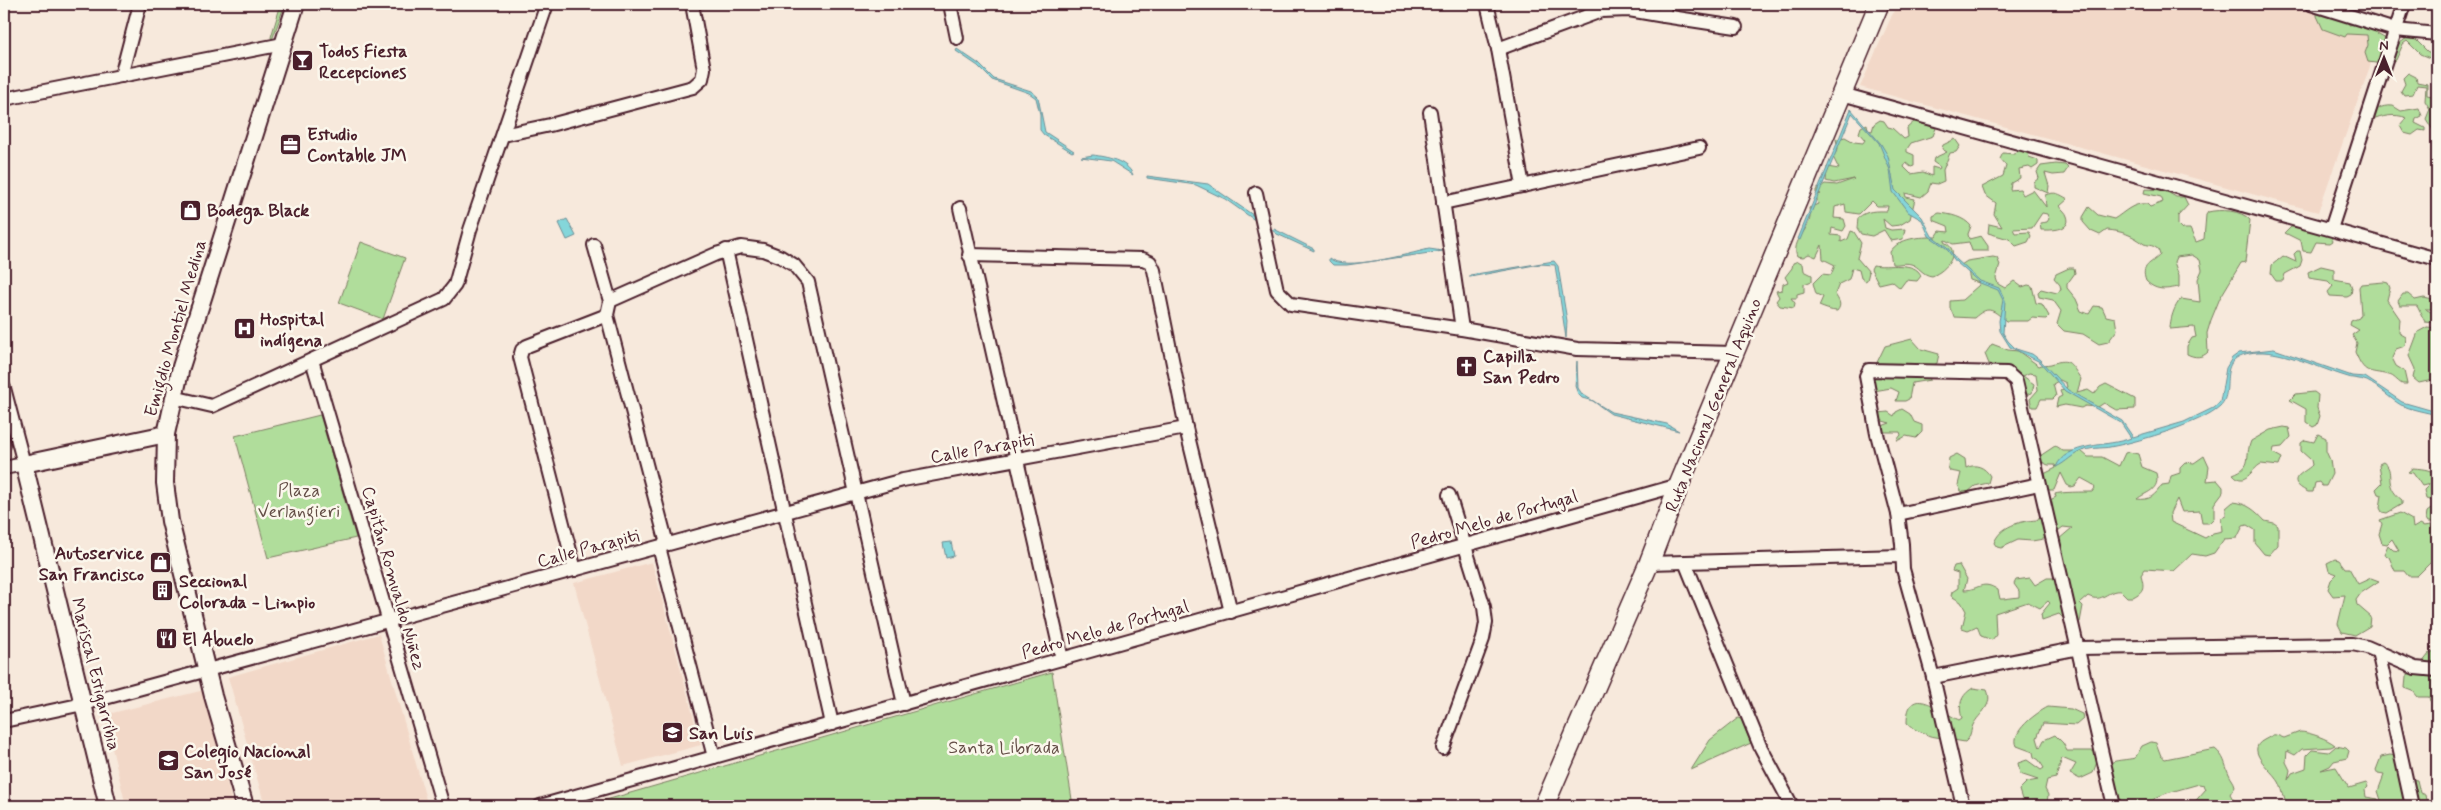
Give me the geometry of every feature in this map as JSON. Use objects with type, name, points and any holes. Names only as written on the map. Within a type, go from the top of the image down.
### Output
[{"type":"highway","name":"Ruta Nacional General Aquino","points":[[1544,806],[1649,563],[1679,485],[1880,4]]},
{"type":"main road","name":"Emigdio Montiel Medina","points":[[245,806],[206,670],[167,502],[166,434],[173,397],[296,4]]},
{"type":"main road","points":[[24,464],[166,434]]},
{"type":"main road","name":"Mariscal Estigarribia","points":[[24,464],[108,806]]},
{"type":"street","points":[[121,76],[140,4]]},
{"type":"street","points":[[173,397],[212,406],[444,299],[455,285],[470,230],[547,4]]},
{"type":"street","points":[[503,135],[550,125],[693,88],[702,79],[704,69],[692,4]]},
{"type":"street","points":[[950,4],[957,38]]},
{"type":"street","points":[[1487,4],[1498,49],[1524,186]]},
{"type":"street","points":[[2311,4],[2395,30],[2437,34]]},
{"type":"street","points":[[2331,229],[2404,4]]},
{"type":"street","points":[[1498,49],[1601,11],[1665,10],[1736,27]]},
{"type":"street","points":[[4,99],[283,44]]},
{"type":"street","points":[[1842,94],[2437,259]]},
{"type":"street","points":[[1430,112],[1462,329]]},
{"type":"street","points":[[1443,203],[1699,148]]},
{"type":"street","points":[[1256,193],[1277,290],[1291,304],[1462,329],[1577,349],[1734,353]]},
{"type":"street","points":[[960,208],[969,255],[1062,659]]},
{"type":"street","points":[[594,245],[610,301],[607,315],[714,757]]},
{"type":"street","points":[[610,301],[726,250],[741,247],[763,250],[794,265],[808,282],[904,704]]},
{"type":"street","points":[[726,250],[832,724]]},
{"type":"street","points":[[969,255],[1143,259],[1150,262],[1154,270],[1186,428],[1231,612]]},
{"type":"street","points":[[575,570],[520,357],[522,350],[527,346],[607,315]]},
{"type":"street","name":"Capitán Romualdo Nuñez","points":[[312,360],[443,806]]},
{"type":"street","points":[[1963,806],[1934,677],[1903,569],[1898,514],[1874,418],[1866,376],[1869,370],[2007,373],[2016,381],[2114,806]]},
{"type":"street","points":[[4,388],[24,464],[4,468]]},
{"type":"street","name":"Calle Parapiti","points":[[4,722],[83,704],[903,480],[1186,428]]},
{"type":"street","points":[[1898,514],[2039,484]]},
{"type":"street","name":"Pedro Melo de Portugal","points":[[540,806],[1679,485]]},
{"type":"street","points":[[1444,748],[1483,639],[1486,623],[1484,607],[1449,495]]},
{"type":"street","points":[[1649,563],[1902,556]]},
{"type":"street","points":[[1685,562],[1760,746],[1792,806]]},
{"type":"street","points":[[1934,677],[2078,648],[2352,644],[2378,651],[2415,668],[2437,670]]},
{"type":"street","points":[[2378,651],[2412,806]]},
{"type":"shaded area","points":[[1897,4],[2300,4],[2383,30],[2318,212],[1860,87]]},
{"type":"shaded area","points":[[652,562],[701,745],[623,766],[574,583]]},
{"type":"shaded area","points":[[379,634],[428,806],[265,806],[228,677]]},
{"type":"shaded area","name":"Colegio Nacional San José","points":[[204,690],[233,806],[126,806],[104,715]]},
{"type":"green space","points":[[281,4],[285,4],[272,40],[271,37]]},
{"type":"green space","points":[[2325,4],[2343,4],[2346,8],[2349,25],[2357,24],[2376,30],[2377,34],[2397,45],[2407,38],[2416,40],[2428,52],[2432,52],[2437,47],[2437,61],[2420,54],[2407,41],[2403,44],[2396,60],[2383,64],[2368,62],[2365,53],[2368,45],[2367,35],[2347,34],[2345,37],[2323,29],[2317,12]]},
{"type":"green space","points":[[2408,73],[2416,77],[2417,82],[2427,84],[2427,95],[2437,97],[2437,130],[2433,130],[2426,119],[2430,109],[2425,101],[2426,86],[2417,85],[2413,94],[2404,95],[2401,91],[2405,84],[2403,78]]},
{"type":"green space","points":[[2385,106],[2393,106],[2401,111],[2419,108],[2422,116],[2416,119],[2415,123],[2425,128],[2425,131],[2419,130],[2412,135],[2404,133],[2400,126],[2407,118],[2402,116],[2388,116],[2371,121],[2374,113],[2379,109]]},
{"type":"green space","points":[[1880,120],[1884,121],[1888,127],[1892,128],[1904,139],[1908,137],[1907,128],[1915,121],[1936,128],[1933,136],[1911,143],[1907,149],[1907,152],[1914,155],[1914,166],[1911,167],[1906,163],[1904,167],[1911,174],[1923,172],[1932,176],[1932,167],[1939,169],[1940,167],[1933,162],[1934,158],[1947,152],[1942,149],[1943,145],[1955,139],[1960,146],[1956,152],[1950,153],[1943,170],[1944,181],[1937,184],[1931,183],[1928,191],[1921,197],[1905,193],[1906,197],[1915,199],[1910,219],[1900,225],[1891,226],[1883,219],[1885,228],[1891,230],[1905,229],[1903,239],[1891,241],[1884,230],[1872,236],[1861,234],[1857,228],[1858,218],[1861,215],[1887,211],[1888,206],[1877,206],[1872,201],[1859,214],[1846,212],[1845,204],[1835,207],[1834,218],[1844,219],[1846,226],[1843,231],[1832,228],[1831,235],[1841,236],[1841,242],[1848,239],[1851,231],[1854,232],[1861,243],[1857,258],[1869,272],[1865,281],[1861,278],[1859,270],[1852,268],[1849,279],[1839,284],[1835,294],[1839,302],[1839,309],[1837,311],[1830,310],[1819,306],[1823,297],[1816,294],[1813,283],[1822,274],[1831,275],[1835,265],[1823,259],[1822,245],[1816,257],[1809,254],[1803,257],[1797,256],[1796,245],[1809,222],[1809,208],[1818,204],[1816,196],[1821,194],[1816,193],[1816,190],[1825,184],[1837,185],[1854,179],[1834,183],[1826,181],[1827,167],[1839,169],[1833,157],[1838,149],[1836,139],[1845,137],[1854,142],[1863,143],[1865,140],[1859,133],[1861,127],[1867,124],[1868,130],[1872,131],[1874,124]]},
{"type":"green space","points":[[2020,150],[2027,151],[2029,157],[2038,160],[2038,165],[2032,169],[2029,167],[2019,169],[2020,178],[2011,183],[2010,190],[2020,189],[2023,195],[2033,190],[2046,207],[2045,195],[2055,193],[2068,199],[2060,206],[2068,221],[2066,225],[2058,229],[2041,230],[2040,223],[2047,222],[2049,219],[2047,214],[2042,213],[2032,228],[2013,229],[2015,233],[2029,232],[2031,236],[2028,242],[2016,246],[2009,239],[1988,233],[1989,224],[2002,227],[1994,214],[1996,203],[1985,195],[1982,187],[2003,176],[2006,166],[2000,159],[2003,153],[2014,154]]},
{"type":"green space","points":[[2065,165],[2068,168],[2064,174],[2053,175],[2045,173],[2049,186],[2048,193],[2034,187],[2034,182],[2039,178],[2037,172],[2041,166]]},
{"type":"green space","points":[[2145,189],[2164,190],[2176,197],[2184,197],[2188,205],[2178,216],[2178,225],[2182,229],[2190,229],[2196,242],[2204,239],[2206,215],[2208,212],[2236,212],[2250,220],[2245,262],[2241,263],[2220,298],[2207,333],[2208,352],[2201,356],[2196,357],[2187,354],[2187,346],[2192,338],[2196,337],[2194,327],[2170,329],[2173,313],[2181,299],[2200,302],[2198,279],[2202,270],[2200,260],[2192,255],[2176,257],[2174,262],[2179,276],[2179,287],[2166,289],[2154,287],[2146,281],[2144,271],[2147,265],[2160,255],[2156,248],[2117,231],[2107,230],[2100,235],[2091,231],[2083,222],[2083,217],[2089,207],[2098,215],[2114,219],[2129,208],[2137,205],[2147,204],[2150,207],[2163,202],[2161,197],[2144,193]]},
{"type":"green space","points":[[1939,213],[1956,216],[1965,220],[1971,226],[1968,234],[1969,239],[1981,236],[1988,246],[1988,251],[1972,251],[1969,242],[1953,244],[1945,240],[1944,242],[1952,250],[1952,255],[1947,265],[1932,276],[1911,264],[1892,264],[1890,252],[1899,243],[1917,238],[1936,237],[1940,231],[1949,232],[1948,226],[1933,220],[1933,216]]},
{"type":"green space","points":[[2291,227],[2329,232],[2333,241],[2330,243],[2316,242],[2311,252],[2303,251],[2301,241],[2285,233]]},
{"type":"green space","points":[[361,242],[405,258],[383,319],[339,303]]},
{"type":"green space","points":[[2300,251],[2302,260],[2300,266],[2285,274],[2283,281],[2276,281],[2271,274],[2272,265],[2283,256],[2296,262],[2294,254]]},
{"type":"green space","points":[[1997,258],[2000,265],[1996,278],[1998,284],[2005,288],[2014,281],[2022,287],[2032,286],[2036,303],[2042,304],[2049,316],[2046,319],[2032,318],[2028,321],[2006,321],[1990,310],[1986,310],[1974,318],[1954,317],[1950,308],[1950,301],[1962,300],[1979,285],[1979,283],[1970,280],[1968,271],[1961,265],[1967,261]]},
{"type":"green space","points":[[1798,261],[1803,264],[1804,271],[1812,275],[1812,281],[1804,284],[1804,292],[1797,294],[1797,298],[1791,298],[1795,303],[1794,308],[1780,306],[1776,301],[1779,297],[1776,291],[1782,290],[1783,284],[1788,282],[1785,277],[1792,268],[1793,263]]},
{"type":"green space","points":[[1873,265],[1907,266],[1918,271],[1921,276],[1917,281],[1906,280],[1900,288],[1892,281],[1879,284],[1871,269]]},
{"type":"green space","points":[[2321,266],[2334,269],[2334,279],[2350,282],[2352,288],[2351,295],[2347,297],[2330,296],[2328,292],[2333,286],[2328,281],[2309,278],[2308,272]]},
{"type":"green space","points":[[2069,268],[2074,268],[2075,273],[2067,284],[2067,288],[2076,299],[2081,311],[2089,314],[2094,306],[2102,307],[2106,316],[2115,318],[2117,330],[2108,342],[2099,344],[2083,334],[2064,331],[2057,324],[2061,311],[2053,300],[2039,297],[2038,292],[2041,289],[2057,293],[2061,290],[2060,285],[2054,278],[2056,274]]},
{"type":"green space","points":[[2388,283],[2390,288],[2387,300],[2400,319],[2399,333],[2406,337],[2405,346],[2396,349],[2392,358],[2396,366],[2404,371],[2407,384],[2402,384],[2391,376],[2371,372],[2364,368],[2355,352],[2357,343],[2352,335],[2359,330],[2350,325],[2351,321],[2359,318],[2361,314],[2359,287],[2361,284]]},
{"type":"green space","points":[[2403,294],[2408,294],[2415,300],[2424,298],[2437,301],[2437,309],[2425,309],[2437,315],[2435,323],[2425,322],[2417,306],[2400,306],[2398,301]]},
{"type":"green space","points":[[2427,327],[2437,328],[2437,379],[2419,383],[2413,378],[2415,369],[2409,356],[2418,332]]},
{"type":"green space","points":[[1912,339],[1921,349],[1939,354],[1937,363],[1927,367],[1892,365],[1929,375],[1930,380],[1912,383],[1909,399],[1905,401],[1896,401],[1899,392],[1891,388],[1874,391],[1868,381],[1885,346]]},
{"type":"green space","points":[[1992,344],[2008,350],[2018,351],[2039,366],[2063,361],[2069,363],[2081,379],[2077,393],[2088,390],[2094,394],[2100,387],[2106,384],[2135,399],[2135,409],[2116,410],[2104,403],[2098,407],[2085,406],[2081,408],[2065,405],[2056,407],[2058,398],[2062,396],[2060,391],[2067,387],[2066,383],[2060,380],[2053,384],[2056,396],[2053,399],[2041,399],[2037,407],[2032,407],[2030,399],[2038,390],[2036,374],[2029,373],[2023,376],[2034,384],[2032,393],[2025,395],[1991,369],[1985,354]]},
{"type":"green space","points":[[2314,392],[2318,395],[2317,408],[2320,416],[2317,425],[2313,427],[2306,422],[2306,409],[2290,400],[2296,394]]},
{"type":"green space","points":[[1902,409],[1910,414],[1914,422],[1922,425],[1922,432],[1916,438],[1906,436],[1897,440],[1901,435],[1900,432],[1882,432],[1882,426],[1890,423],[1879,420],[1878,413],[1888,412],[1894,416],[1896,412]]},
{"type":"green space","name":"Plaza Verlangieri","points":[[320,415],[356,538],[268,558],[235,436]]},
{"type":"green space","points":[[2284,427],[2289,428],[2291,437],[2282,447],[2274,448],[2273,453],[2282,458],[2279,466],[2261,464],[2248,476],[2241,479],[2233,474],[2240,471],[2246,465],[2251,441],[2270,430]]},
{"type":"green space","points":[[2318,434],[2326,438],[2326,451],[2330,460],[2332,474],[2326,486],[2322,486],[2319,482],[2315,483],[2313,492],[2308,492],[2300,487],[2296,480],[2312,465],[2311,460],[2301,451],[2301,443],[2305,440],[2314,442]]},
{"type":"green space","points":[[2055,446],[2063,451],[2081,451],[2088,457],[2102,457],[2119,466],[2125,453],[2138,454],[2142,467],[2156,473],[2157,479],[2156,484],[2151,490],[2137,499],[2152,497],[2162,485],[2169,484],[2171,476],[2180,473],[2180,467],[2185,462],[2194,463],[2204,456],[2209,467],[2207,481],[2217,480],[2223,487],[2223,492],[2214,504],[2214,518],[2209,523],[2202,523],[2200,511],[2182,512],[2177,499],[2170,513],[2171,522],[2205,538],[2213,533],[2222,531],[2221,518],[2226,516],[2226,508],[2233,502],[2243,504],[2251,508],[2265,521],[2278,526],[2278,545],[2269,555],[2264,554],[2255,543],[2255,530],[2247,525],[2243,526],[2237,538],[2224,539],[2214,553],[2205,556],[2192,554],[2174,571],[2145,569],[2141,575],[2142,590],[2133,597],[2127,597],[2121,591],[2112,592],[2098,598],[2088,596],[2080,603],[2083,606],[2080,622],[2065,620],[2059,614],[2042,620],[2041,614],[2050,603],[2048,601],[2040,608],[2028,602],[1995,613],[1996,635],[1992,640],[1981,636],[1977,626],[1968,630],[1962,628],[1966,611],[1961,602],[1951,596],[1952,592],[1958,588],[1958,573],[1952,571],[1954,566],[1959,565],[1967,579],[1964,590],[1988,585],[1998,590],[2000,599],[2019,597],[2019,591],[2014,584],[2016,580],[2030,578],[2035,585],[2047,578],[2054,578],[2058,587],[2059,539],[2072,528],[2063,527],[2049,538],[2032,541],[2018,540],[2001,548],[1997,547],[1994,543],[2001,532],[2011,526],[2037,520],[2045,510],[2048,501],[2056,497],[2055,494],[2092,492],[2095,488],[2092,484],[2081,478],[2075,486],[2071,487],[2067,485],[2061,473],[2054,490],[2045,490],[2044,474],[2056,468],[2055,465],[2048,465],[2040,461],[2040,456]]},
{"type":"green space","points":[[1957,454],[1965,459],[1966,468],[1976,466],[1985,470],[1990,476],[1988,483],[1975,486],[1967,493],[1961,491],[1958,485],[1961,473],[1950,471],[1948,467],[1949,458]]},
{"type":"green space","points":[[2383,462],[2389,469],[2392,489],[2402,500],[2402,504],[2387,513],[2382,512],[2380,508],[2382,495],[2378,494],[2376,489],[2382,483],[2379,464]]},
{"type":"green space","points":[[2413,468],[2428,470],[2435,474],[2437,499],[2434,501],[2426,499],[2424,490],[2430,484],[2422,486],[2413,473],[2408,472]]},
{"type":"green space","points":[[2431,509],[2437,509],[2437,522],[2428,522],[2426,519],[2427,512]]},
{"type":"green space","points":[[2400,513],[2412,520],[2413,528],[2420,524],[2424,526],[2431,525],[2432,529],[2437,529],[2437,562],[2430,563],[2417,576],[2408,576],[2404,571],[2395,571],[2389,557],[2384,554],[2388,545],[2393,550],[2399,551],[2392,539],[2387,544],[2382,543],[2379,534],[2382,524],[2380,520]]},
{"type":"green space","points":[[2335,559],[2339,560],[2345,568],[2349,568],[2358,584],[2371,578],[2379,581],[2361,593],[2356,600],[2357,605],[2371,617],[2370,626],[2355,635],[2342,632],[2338,624],[2345,595],[2333,596],[2328,589],[2331,580],[2337,574],[2329,571],[2327,563]]},
{"type":"green space","points":[[2437,649],[2437,700],[2434,703],[2430,701],[2429,697],[2418,697],[2413,691],[2405,688],[2406,676],[2418,668],[2429,654]]},
{"type":"green space","name":"Santa Librada","points":[[1052,672],[1073,806],[585,806]]},
{"type":"green space","points":[[1973,688],[1987,690],[1989,701],[1973,725],[1965,742],[1930,736],[1914,729],[1907,723],[1908,710],[1919,701],[1935,706],[1959,720],[1962,718],[1960,709],[1963,697]]},
{"type":"green space","points":[[2048,707],[2071,709],[2082,714],[2083,719],[2076,725],[2043,723],[2037,738],[2040,748],[2044,740],[2055,735],[2063,743],[2067,751],[2095,751],[2098,759],[2093,773],[2080,779],[2070,774],[2076,764],[2062,758],[2056,778],[2047,780],[2045,789],[2048,795],[2047,803],[2049,806],[2024,806],[2019,790],[2027,782],[2038,780],[2020,774],[2018,763],[2027,760],[2041,770],[2044,768],[2039,760],[2034,757],[2033,752],[2017,746],[2017,735],[2031,718]]},
{"type":"green space","points":[[1738,718],[1741,719],[1751,743],[1691,770],[1710,740]]},
{"type":"green space","points":[[2300,732],[2318,736],[2335,745],[2331,747],[2302,749],[2295,755],[2287,751],[2286,762],[2290,770],[2288,780],[2292,773],[2306,768],[2307,755],[2312,750],[2329,752],[2336,746],[2346,748],[2349,751],[2347,758],[2334,761],[2330,766],[2321,770],[2336,767],[2349,788],[2366,783],[2368,787],[2365,790],[2366,797],[2378,799],[2378,806],[2300,806],[2297,801],[2293,806],[2288,806],[2278,780],[2263,762],[2257,750],[2258,745],[2272,735],[2284,738]]},
{"type":"green space","points":[[2151,742],[2156,743],[2161,756],[2165,759],[2215,749],[2223,758],[2235,784],[2230,794],[2237,806],[2191,806],[2206,789],[2204,785],[2199,784],[2155,798],[2147,806],[2126,806],[2117,803],[2101,780],[2105,767],[2113,762],[2135,758],[2142,746]]},
{"type":"green space","points":[[2396,756],[2411,779],[2417,780],[2420,793],[2425,795],[2426,800],[2432,801],[2432,806],[2383,806],[2378,791],[2384,775],[2378,774],[2376,770],[2381,757]]},
{"type":"water","points":[[957,49],[979,64],[994,79],[1031,91],[1038,97],[1045,132],[1074,151],[1072,152],[1044,135],[1040,130],[1040,114],[1036,98],[1029,93],[992,80],[978,66],[956,51]]},
{"type":"water","points":[[1851,109],[1881,144],[1888,156],[1895,190],[1922,217],[1932,236],[1947,247],[1956,259],[1980,281],[1999,288],[2005,300],[2003,333],[2008,341],[2016,349],[2032,354],[2040,360],[2068,390],[2122,421],[2133,437],[2184,422],[2213,408],[2220,402],[2226,368],[2232,358],[2239,353],[2274,349],[2352,376],[2365,377],[2402,402],[2437,412],[2437,415],[2401,405],[2367,381],[2348,377],[2279,354],[2258,352],[2235,359],[2230,366],[2228,374],[2225,399],[2220,406],[2200,419],[2154,436],[2111,447],[2081,451],[2056,467],[2061,459],[2078,449],[2131,438],[2121,423],[2065,391],[2040,362],[2010,347],[2000,331],[1999,321],[2003,300],[1998,290],[1980,283],[1956,262],[1946,248],[1929,236],[1922,220],[1908,212],[1893,192],[1890,170],[1879,143],[1852,113],[1800,240],[1798,239]]},
{"type":"water","points":[[1093,155],[1110,158],[1121,163],[1133,175],[1111,161],[1081,157]]},
{"type":"water","points":[[1147,176],[1208,184],[1257,218],[1256,221],[1225,199],[1196,185],[1147,178]]},
{"type":"water","points":[[567,219],[576,236],[567,240],[559,223]]},
{"type":"water","points":[[1274,229],[1314,249],[1314,251],[1277,234],[1272,230]]},
{"type":"water","points":[[1429,249],[1443,251],[1384,260]]},
{"type":"water","points":[[1329,258],[1337,262],[1361,263],[1333,265]]},
{"type":"water","points":[[1554,261],[1558,266],[1567,321],[1566,338],[1555,265],[1540,264],[1470,277],[1470,275]]},
{"type":"water","points":[[1577,361],[1578,388],[1582,394],[1611,412],[1667,424],[1679,431],[1611,414],[1593,401],[1582,398],[1575,386]]},
{"type":"water","points":[[951,542],[954,556],[946,558],[943,543]]},
{"type":"place","name":"Todos Fiesta Recepciones","points":[[303,61]]},
{"type":"place","name":"Estudio Contable JM","points":[[291,144]]},
{"type":"place","name":"Bodega Black","points":[[191,210]]},
{"type":"place","name":"Hospital indígena","points":[[244,329]]},
{"type":"place","name":"Capilla San Pedro","points":[[1467,366]]},
{"type":"place","name":"Autoservice San Francisco","points":[[160,563]]},
{"type":"place","name":"Seccional Colorada - Limpio","points":[[163,591]]},
{"type":"place","name":"El Abuelo","points":[[166,639]]},
{"type":"place","name":"San Luis","points":[[673,733]]},
{"type":"place","name":"Colegio Nacional San José","points":[[168,761]]}]
